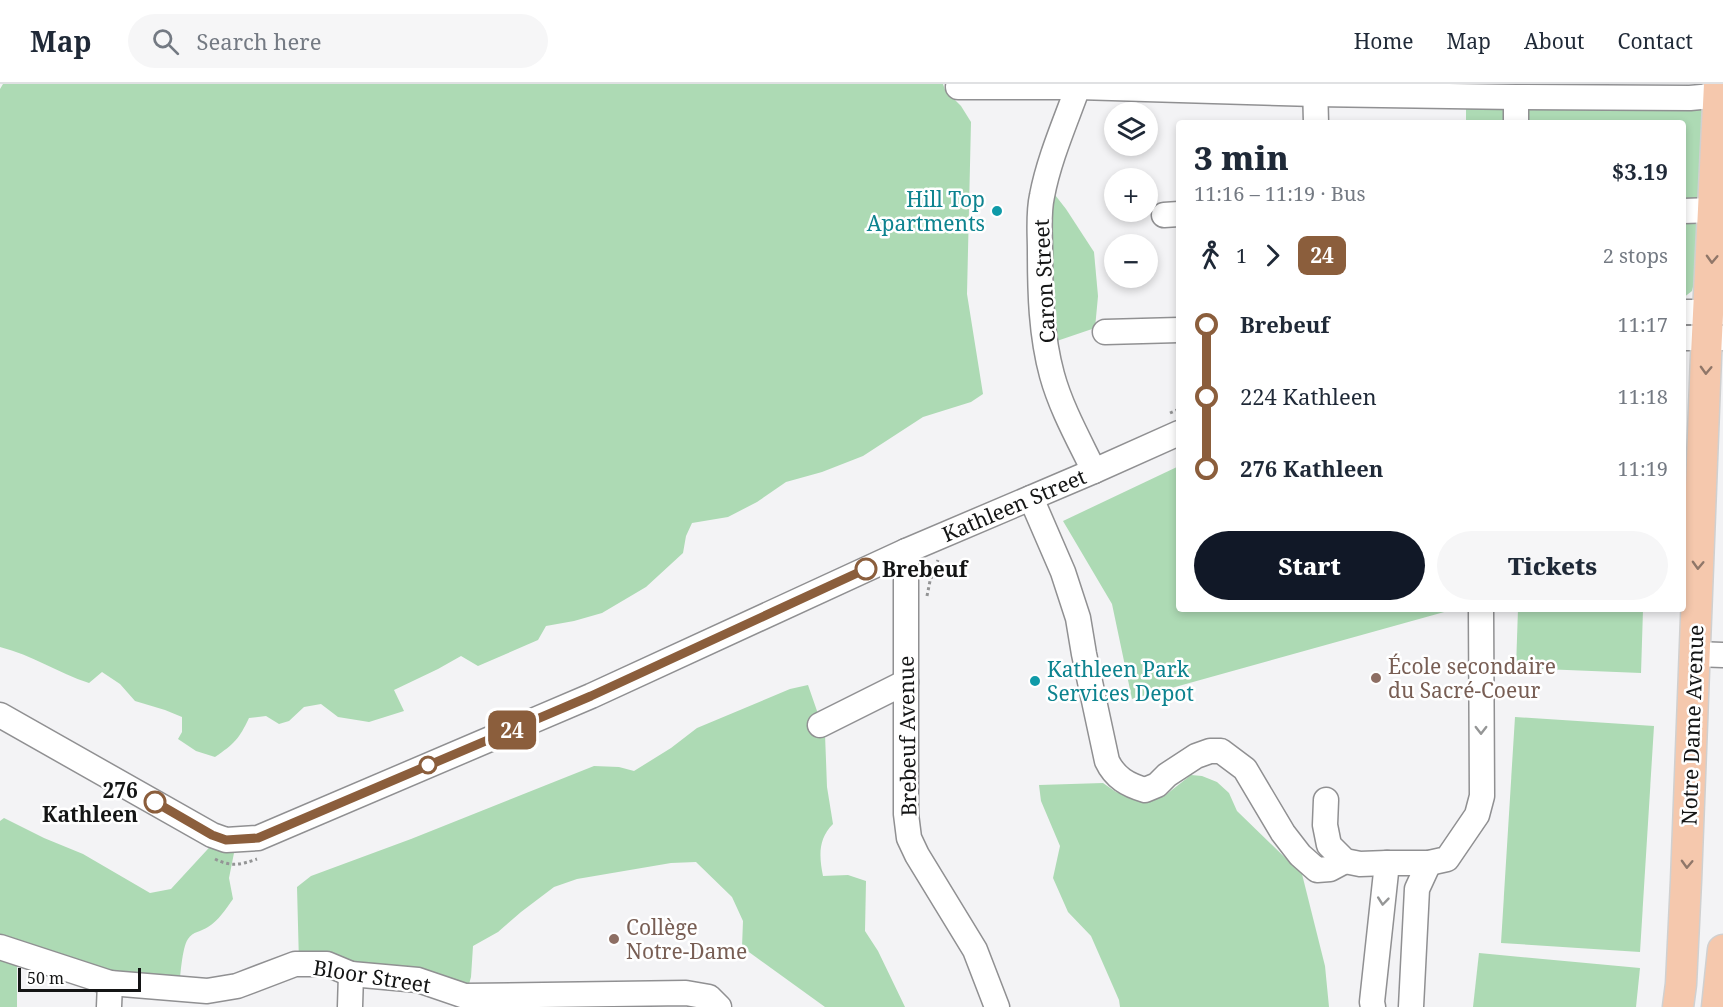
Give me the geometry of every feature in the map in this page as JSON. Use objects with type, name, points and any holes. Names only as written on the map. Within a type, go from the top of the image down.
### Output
[{"type":"main road","name":"Notre Dame Avenue","points":[[1678,1007],[1685,904],[1709,654],[1705,325],[1720,91]]},
{"type":"main road","points":[[1719,1007],[1723,950]]},
{"type":"street","points":[[958,87],[1315,89],[1512,93],[1635,91],[1690,98],[1720,91]]},
{"type":"street","name":"Caron Street","points":[[1078,87],[1041,197],[1040,272],[1042,317],[1052,375],[1065,410],[1094,471]]},
{"type":"street","points":[[1315,89],[1316,120]]},
{"type":"street","points":[[1512,93],[1516,120]]},
{"type":"street","points":[[1686,211],[1714,210]]},
{"type":"street","points":[[1105,332],[1176,330]]},
{"type":"street","name":"Kathleen Street","points":[[0,715],[212,835],[226,840],[258,838],[591,696],[906,551],[1094,471],[1174,424]]},
{"type":"street","points":[[1031,498],[1064,572],[1078,618],[1107,761],[1112,772],[1126,783],[1145,790],[1157,785],[1167,775],[1196,756],[1221,752],[1245,769],[1283,833],[1300,855],[1317,870],[1330,869],[1345,861]]},
{"type":"street","name":"Brebeuf Avenue","points":[[906,551],[906,814],[909,838],[975,950],[997,1007]]},
{"type":"street","points":[[1326,800],[1325,825],[1329,845],[1345,861],[1360,864],[1430,863],[1447,859],[1477,815],[1482,796],[1481,612]]},
{"type":"street","points":[[820,725],[906,682]]},
{"type":"street","points":[[1373,1007],[1387,863]]},
{"type":"street","points":[[1411,1007],[1417,889],[1430,863]]},
{"type":"street","name":"Bloor Street","points":[[0,948],[110,983],[207,991],[237,986],[295,964],[327,964],[351,974],[418,980],[464,1001],[686,993],[709,997],[719,1007]]},
{"type":"street","points":[[350,1007],[351,974]]},
{"type":"street","points":[[109,1007],[110,983]]},
{"type":"green space","points":[[3,84],[943,84],[945,90],[961,106],[971,122],[967,294],[983,394],[971,402],[923,417],[863,456],[822,472],[786,482],[757,502],[728,517],[692,523],[686,536],[683,553],[646,587],[602,613],[546,626],[538,640],[478,666],[461,656],[394,690],[404,711],[369,722],[338,717],[321,704],[304,707],[289,721],[279,724],[266,716],[249,718],[235,740],[215,757],[196,751],[178,739],[182,732],[182,717],[135,701],[120,684],[102,672],[89,683],[0,647],[0,89]]},
{"type":"green space","points":[[1466,95],[1706,100],[1697,271],[1692,291],[1686,296],[1686,120],[1466,120]]},
{"type":"green space","points":[[1048,186],[1094,252],[1098,296],[1095,328],[1048,344]]},
{"type":"green space","points":[[1176,467],[1176,612],[1444,612],[1132,699],[1112,604],[1063,521]]},
{"type":"green space","points":[[1518,612],[1643,612],[1641,673],[1516,668]]},
{"type":"green space","points":[[808,685],[825,734],[827,787],[833,824],[822,842],[823,876],[848,875],[866,881],[865,931],[878,951],[905,1007],[825,1007],[742,947],[743,921],[732,897],[696,862],[671,863],[577,879],[554,887],[498,932],[473,946],[471,977],[466,995],[299,963],[297,887],[311,876],[594,766],[619,767],[634,771],[671,748],[697,728],[790,689]]},
{"type":"green space","points":[[1515,717],[1654,726],[1640,952],[1501,943]]},
{"type":"green space","points":[[1191,775],[1202,776],[1217,782],[1229,793],[1237,811],[1302,874],[1325,966],[1329,1007],[1120,1007],[1091,936],[1068,912],[1053,878],[1060,846],[1041,801],[1039,785],[1103,783],[1116,792],[1138,798],[1163,797]]},
{"type":"green space","points":[[4,818],[83,854],[150,893],[171,889],[218,838],[234,841],[229,878],[233,899],[222,915],[188,939],[183,956],[179,990],[17,955],[17,1007],[0,1007],[0,821]]},
{"type":"green space","points":[[1479,953],[1640,968],[1636,1007],[1473,1007]]},
{"type":"bus line","name":"24","points":[[155,802],[212,835],[226,840],[258,838],[591,696],[866,569]]},
{"type":"place","name":"Hill Top Apartments","points":[[997,211]]},
{"type":"place","name":"Brebeuf","points":[[866,569]]},
{"type":"place","name":"École secondaire du Sacré-Coeur","points":[[1376,678]]},
{"type":"place","name":"Kathleen Park Services Depot","points":[[1035,681]]},
{"type":"place","name":"276 Kathleen","points":[[155,802]]},
{"type":"place","name":"Collège Notre-Dame","points":[[614,939]]}]
